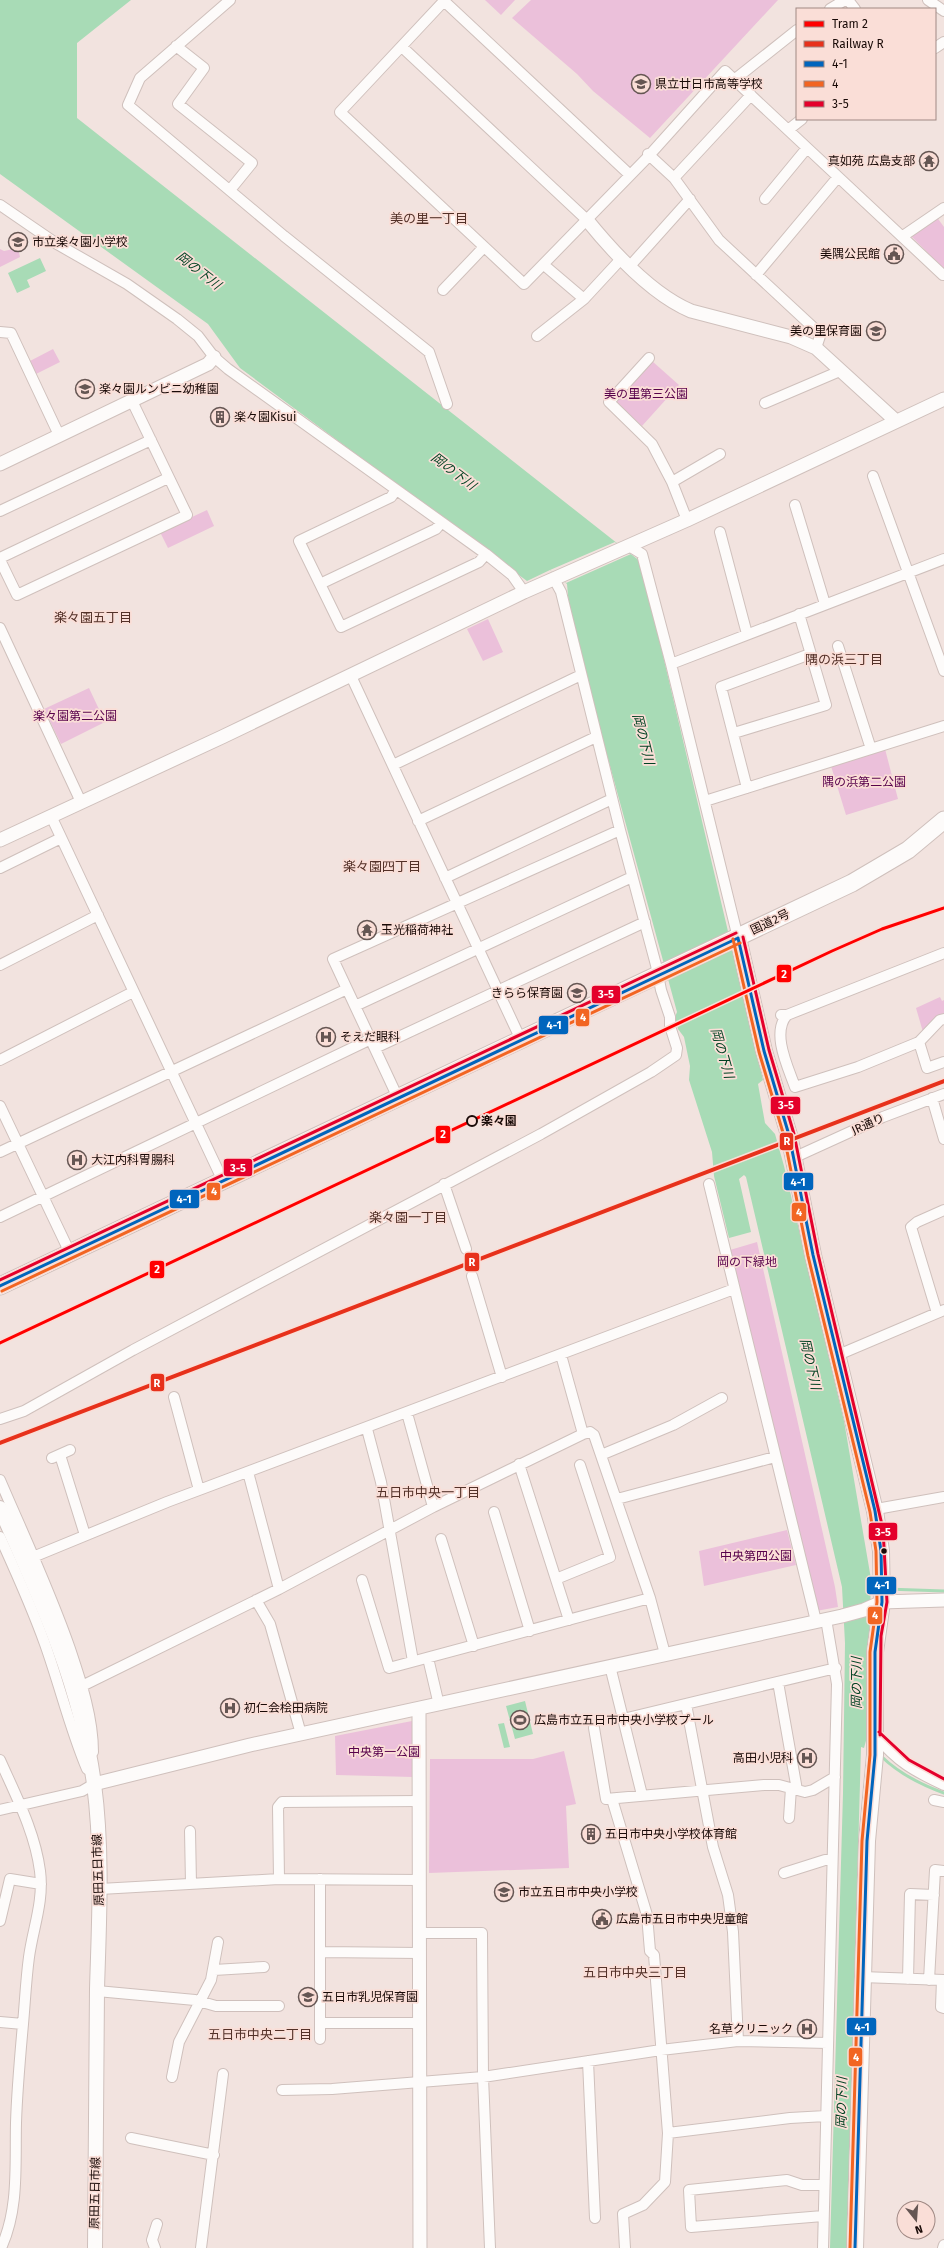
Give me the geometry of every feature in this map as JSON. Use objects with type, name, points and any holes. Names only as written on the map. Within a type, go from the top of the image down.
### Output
[{"type":"highway","name":"国道2号","points":[[0,1286],[734,940],[871,873],[908,850],[944,820]]},
{"type":"main road","points":[[734,940],[767,1062],[789,1135],[813,1255],[875,1511],[880,1540],[882,1593],[876,1636],[875,1744],[867,1841],[854,2248]]},
{"type":"main road","name":"原田五日市線","points":[[0,1508],[29,1560],[69,1677],[94,1784],[100,1889],[97,1991],[95,2248]]},
{"type":"street","points":[[230,0],[140,78],[128,105],[429,352],[447,404]]},
{"type":"street","points":[[630,175],[444,0],[402,47],[340,112],[524,284],[630,175],[725,71],[943,275]]},
{"type":"street","points":[[832,8],[845,0]]},
{"type":"street","points":[[848,0],[854,8]]},
{"type":"street","points":[[928,0],[944,11]]},
{"type":"street","points":[[734,80],[796,31]]},
{"type":"street","points":[[176,46],[204,68],[178,104],[252,163],[230,190]]},
{"type":"street","points":[[402,47],[587,220],[625,262],[664,296],[691,311],[791,337],[816,348],[896,422]]},
{"type":"street","points":[[674,178],[751,95]]},
{"type":"street","points":[[788,130],[801,120]]},
{"type":"street","points":[[765,199],[807,148]]},
{"type":"street","points":[[648,154],[674,178],[719,240],[816,330],[820,336],[816,348]]},
{"type":"street","points":[[756,275],[838,177]]},
{"type":"street","points":[[537,336],[584,299],[625,262],[690,199]]},
{"type":"street","points":[[0,205],[57,244],[127,284],[177,319],[198,336],[214,357],[441,523],[486,554],[512,575],[524,592]]},
{"type":"street","points":[[903,236],[944,208]]},
{"type":"street","points":[[442,290],[484,248]]},
{"type":"street","points":[[544,265],[584,299]]},
{"type":"street","points":[[0,332],[11,333],[59,435]]},
{"type":"street","points":[[0,464],[208,364],[214,357]]},
{"type":"street","points":[[649,358],[609,402],[652,444],[672,482],[687,520]]},
{"type":"street","points":[[765,403],[840,370]]},
{"type":"street","points":[[0,840],[351,676],[524,592],[687,520],[944,399]]},
{"type":"street","points":[[132,401],[187,515],[17,595],[0,559],[168,478]]},
{"type":"street","points":[[0,511],[151,440]]},
{"type":"street","points":[[672,482],[720,454]]},
{"type":"street","points":[[873,476],[944,672]]},
{"type":"street","points":[[396,490],[392,497],[299,541],[342,628],[479,562],[486,554]]},
{"type":"street","points":[[795,505],[825,604]]},
{"type":"street","points":[[320,584],[436,529],[441,523]]},
{"type":"street","points":[[720,532],[748,634]]},
{"type":"street","points":[[627,547],[642,554],[705,801],[734,940]]},
{"type":"street","points":[[671,664],[944,559]]},
{"type":"street","points":[[0,1419],[24,1411],[444,1184],[556,1126],[674,1058],[677,1048],[670,1026],[670,1018],[661,974],[632,878],[561,592],[556,578]]},
{"type":"street","points":[[734,733],[826,705],[799,614]]},
{"type":"street","points":[[0,628],[3,640],[81,802]]},
{"type":"street","points":[[838,646],[871,749]]},
{"type":"street","points":[[747,788],[721,687],[810,654]]},
{"type":"street","points":[[393,765],[581,675]]},
{"type":"street","points":[[351,676],[456,904],[521,1040]]},
{"type":"street","points":[[705,801],[944,726]]},
{"type":"street","points":[[418,821],[596,737]]},
{"type":"street","points":[[445,878],[612,799]]},
{"type":"street","points":[[51,816],[223,1181]]},
{"type":"street","points":[[398,1098],[333,959],[620,830]]},
{"type":"street","points":[[0,868],[61,838]]},
{"type":"street","points":[[355,1006],[632,878]]},
{"type":"street","points":[[0,965],[98,915]]},
{"type":"street","points":[[0,1217],[196,1123],[497,990],[645,922]]},
{"type":"street","points":[[944,953],[784,1015],[780,1028],[784,1057],[795,1088],[858,1067],[919,1042],[940,1020],[944,1019]]},
{"type":"street","points":[[0,1152],[347,989]]},
{"type":"street","points":[[0,1060],[134,992]]},
{"type":"street","points":[[919,1042],[927,1068],[944,1062]]},
{"type":"street","points":[[767,1062],[784,1057]]},
{"type":"street","name":"JR通り","points":[[793,1158],[876,1120],[944,1094]]},
{"type":"street","points":[[932,1098],[944,1139]]},
{"type":"street","points":[[0,1106],[70,1253]]},
{"type":"street","points":[[444,1184],[466,1249]]},
{"type":"street","points":[[709,1184],[775,1457],[836,1668],[835,1777],[823,2248]]},
{"type":"street","points":[[838,1354],[940,1311],[911,1227],[944,1210]]},
{"type":"street","points":[[472,1276],[502,1377]]},
{"type":"street","points":[[29,1560],[85,1535],[199,1490],[367,1429],[734,1289]]},
{"type":"street","points":[[561,1355],[584,1434]]},
{"type":"street","points":[[174,1397],[199,1490]]},
{"type":"street","points":[[601,1455],[673,1425],[722,1398]]},
{"type":"street","points":[[407,1413],[433,1507]]},
{"type":"street","points":[[367,1429],[381,1482],[413,1661]]},
{"type":"street","points":[[82,1686],[279,1589],[433,1507],[519,1464],[584,1434],[592,1433],[617,1499],[650,1598],[665,1654]]},
{"type":"street","points":[[70,1450],[56,1457],[85,1535]]},
{"type":"street","points":[[617,1499],[775,1457]]},
{"type":"street","points":[[519,1464],[569,1620]]},
{"type":"street","points":[[556,1579],[610,1558],[580,1466]]},
{"type":"street","points":[[248,1472],[279,1589]]},
{"type":"street","points":[[0,1480],[29,1560],[52,1599],[82,1686],[93,1730],[94,1784]]},
{"type":"street","points":[[875,1511],[882,1508],[944,1497]]},
{"type":"street","points":[[494,1512],[530,1631]]},
{"type":"street","points":[[0,1537],[20,1580],[45,1644],[72,1733],[94,1784]]},
{"type":"street","points":[[441,1539],[474,1646]]},
{"type":"street","points":[[362,1580],[389,1668],[650,1598]]},
{"type":"street","points":[[0,1810],[82,1791],[94,1784],[301,1734],[419,1710],[610,1666],[842,1616],[864,1610],[882,1593],[944,1600]]},
{"type":"street","points":[[256,1600],[270,1624],[301,1734]]},
{"type":"street","points":[[428,1658],[438,1705]]},
{"type":"street","points":[[610,1666],[642,1795]]},
{"type":"street","points":[[623,1719],[836,1668]]},
{"type":"street","points":[[778,1682],[794,1789],[789,1818]]},
{"type":"street","points":[[686,1704],[713,1846],[729,1902],[733,1932],[738,2041]]},
{"type":"street","points":[[419,1710],[420,2248]]},
{"type":"street","points":[[594,1728],[606,1800],[642,1795],[648,1797],[703,1790],[764,1785],[779,1785],[810,1791],[835,1777]]},
{"type":"street","points":[[875,1744],[909,1768],[944,1785]]},
{"type":"street","points":[[0,1760],[20,1806],[36,1852],[41,1884],[37,1922],[30,1956],[23,2024],[16,2112],[14,2208],[8,2233],[1,2248]]},
{"type":"street","points":[[612,1799],[647,1915],[650,1951],[654,1955],[668,2134],[665,2182],[643,2205],[623,2214],[625,2248]]},
{"type":"street","points":[[279,1880],[278,1807],[282,1802],[420,1801]]},
{"type":"street","points":[[190,1831],[191,1884]]},
{"type":"street","points":[[784,1873],[825,1860],[832,1860]]},
{"type":"street","points":[[929,1980],[935,1870],[944,1870]]},
{"type":"street","points":[[0,1922],[10,1879],[41,1884]]},
{"type":"street","points":[[320,1879],[320,2039]]},
{"type":"street","points":[[100,1889],[279,1880],[420,1880]]},
{"type":"street","points":[[908,1979],[910,1894],[934,1895]]},
{"type":"street","points":[[420,1933],[482,1933],[483,2077],[490,2248]]},
{"type":"street","points":[[172,2077],[179,2042],[201,2002],[214,1970],[218,1942]]},
{"type":"street","points":[[320,1952],[420,1952]]},
{"type":"street","points":[[214,1970],[259,1965]]},
{"type":"street","points":[[862,1977],[943,1980],[941,2007],[944,2008]]},
{"type":"street","points":[[97,1991],[195,2000],[216,2006],[279,2006]]},
{"type":"street","points":[[0,2022],[23,2024]]},
{"type":"street","points":[[320,2023],[420,2023]]},
{"type":"street","points":[[282,2090],[332,2089],[483,2077],[661,2050],[738,2041],[828,2043]]},
{"type":"street","points":[[588,2061],[595,2218]]},
{"type":"street","points":[[201,2248],[214,2155],[223,2074]]},
{"type":"street","points":[[668,2134],[790,2118],[826,2116]]},
{"type":"street","points":[[131,2138],[214,2155]]},
{"type":"street","points":[[823,2216],[691,2227],[689,2190],[787,2180],[802,2185],[824,2185]]},
{"type":"street","points":[[154,2248],[152,2240],[157,2224]]},
{"type":"green space","points":[[485,0],[515,0],[501,15]]},
{"type":"green space","name":"県立廿日市高等学校","points":[[531,0],[778,0],[650,138],[593,91],[577,74],[512,18]]},
{"type":"green space","points":[[936,216],[944,227],[944,269],[910,235]]},
{"type":"green space","points":[[18,248],[20,257],[0,267],[0,249],[4,251]]},
{"type":"green space","points":[[53,349],[60,362],[36,374],[30,361]]},
{"type":"green space","name":"美の里第三公園","points":[[652,361],[679,385],[642,426],[616,402]]},
{"type":"green space","points":[[207,510],[214,526],[168,548],[160,532]]},
{"type":"green space","points":[[488,619],[503,652],[483,661],[467,629]]},
{"type":"green space","name":"楽々園第二公園","points":[[89,688],[105,722],[61,744],[44,709]]},
{"type":"green space","name":"隅の浜第二公園","points":[[885,749],[898,799],[846,815],[831,766]]},
{"type":"green space","points":[[940,997],[942,1001],[944,1000],[944,1015],[923,1032],[916,1008]]},
{"type":"green space","name":"岡の下緑地","points":[[757,1242],[835,1587],[838,1607],[816,1611],[730,1250]]},
{"type":"green space","name":"中央第四公園","points":[[787,1530],[796,1565],[704,1586],[699,1551]]},
{"type":"green space","name":"中央第一公園","points":[[412,1721],[413,1777],[336,1775],[335,1736]]},
{"type":"green space","points":[[564,1751],[576,1804],[566,1806],[569,1868],[429,1873],[430,1759],[533,1759]]},
{"type":"water","name":"岡の下川","points":[[0,0],[131,0],[77,43],[77,118],[641,562],[763,1080],[758,1084],[765,1123],[775,1134],[784,1166],[844,1421],[871,1579],[867,1737],[864,1748],[861,1747],[847,2248],[830,2248],[843,1793],[845,1643],[842,1587],[746,1177],[744,1175],[739,1179],[751,1232],[729,1238],[714,1176],[712,1152],[689,1080],[690,1066],[684,1037],[678,1029],[675,1017],[677,1012],[570,619],[567,584],[550,570],[527,581],[240,368],[208,324],[0,174]]},
{"type":"water","points":[[40,258],[46,271],[27,280],[30,287],[17,293],[8,273]]},
{"type":"water","name":"広島市立五日市中央小学校プール","points":[[525,1701],[533,1734],[515,1739],[506,1706]]},
{"type":"water","name":"広島市立五日市中央小学校プール","points":[[504,1723],[510,1747],[504,1748],[498,1724]]},
{"type":"pier","points":[[615,542],[626,553],[631,554],[566,583],[550,570]]},
{"type":"waterway","points":[[886,1589],[944,1591]]},
{"type":"waterway","points":[[881,1756],[895,1768],[911,1778],[944,1793]]},
{"type":"tram line","name":"2","points":[[0,1343],[832,951],[882,929],[944,908]]},
{"type":"rail line","name":"R","points":[[0,1443],[944,1081]]},
{"type":"transit line","name":"3-5","points":[[0,1280],[736,933]]},
{"type":"transit line","name":"3-5","points":[[743,937],[769,1050],[794,1134],[818,1254],[883,1529],[887,1602],[881,1636],[880,1735]]},
{"type":"transit line","name":"4-1","points":[[738,938],[764,1051],[789,1135],[813,1255],[875,1511],[881,1551],[882,1602],[875,1652],[875,1755],[867,1841],[855,2248]]},
{"type":"transit line","name":"4-1","points":[[0,1286],[738,938]]},
{"type":"transit line","name":"4","points":[[733,939],[759,1052],[784,1136],[808,1256],[870,1512],[876,1551],[877,1602],[870,1652],[870,1755],[862,1841],[850,2248]]},
{"type":"transit line","name":"4","points":[[2,1291],[740,943]]},
{"type":"transit line","name":"3-5","points":[[879,1732],[909,1760],[944,1779]]},
{"type":"place","name":"県立廿日市高等学校","points":[[641,84]]},
{"type":"place","name":"真如苑 広島支部","points":[[929,161]]},
{"type":"place","name":"市立楽々園小学校","points":[[18,242]]},
{"type":"place","name":"美隅公民館","points":[[894,254]]},
{"type":"place","name":"美の里保育園","points":[[876,331]]},
{"type":"place","name":"楽々園ルンビニ幼稚園","points":[[85,389]]},
{"type":"place","name":"楽々園Kisui","points":[[220,417]]},
{"type":"place","name":"玉光稲荷神社","points":[[367,930]]},
{"type":"place","name":"きらら保育園","points":[[577,993]]},
{"type":"place","name":"そえだ眼科","points":[[326,1037]]},
{"type":"place","name":"楽々園","points":[[472,1121]]},
{"type":"place","name":"大江内科胃腸科","points":[[77,1160]]},
{"type":"place","name":"初仁会桧田病院","points":[[230,1708]]},
{"type":"place","name":"広島市立五日市中央小学校プール","points":[[520,1720]]},
{"type":"place","name":"高田小児科","points":[[807,1758]]},
{"type":"place","name":"五日市中央小学校体育館","points":[[591,1834]]},
{"type":"place","name":"市立五日市中央小学校","points":[[504,1892]]},
{"type":"place","name":"広島市五日市中央児童館","points":[[602,1919]]},
{"type":"place","name":"五日市乳児保育園","points":[[308,1997]]},
{"type":"place","name":"名草クリニック","points":[[807,2029]]},
{"type":"district","name":"美の里一丁目","points":[[429,218]]},
{"type":"district","name":"楽々園五丁目","points":[[93,617]]},
{"type":"district","name":"隅の浜三丁目","points":[[844,659]]},
{"type":"district","name":"楽々園四丁目","points":[[382,866]]},
{"type":"district","name":"楽々園一丁目","points":[[408,1217]]},
{"type":"district","name":"五日市中央一丁目","points":[[428,1492]]},
{"type":"district","name":"五日市中央三丁目","points":[[635,1972]]},
{"type":"district","name":"五日市中央二丁目","points":[[260,2034]]}]
